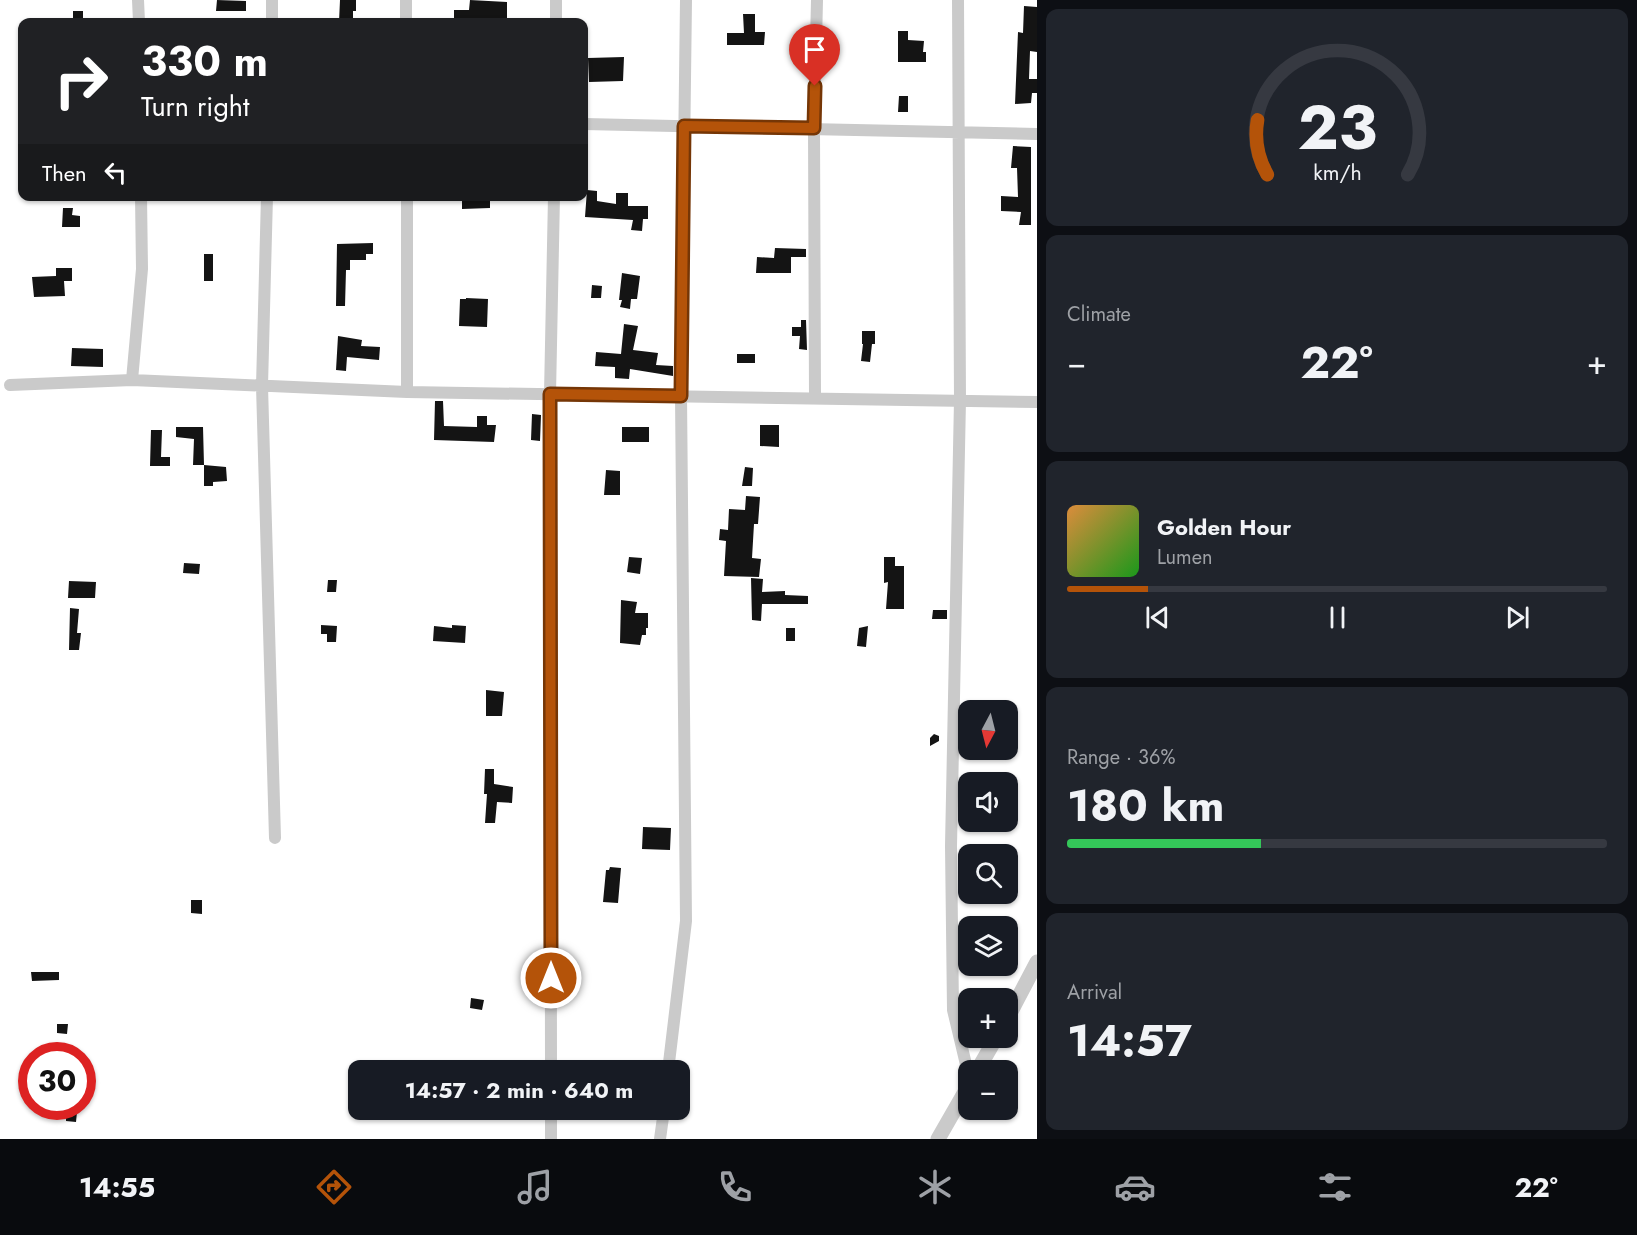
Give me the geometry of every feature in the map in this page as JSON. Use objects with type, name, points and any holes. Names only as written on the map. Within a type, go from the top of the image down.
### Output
[{"type":"street","points":[[138,0],[139,18]]},
{"type":"street","points":[[272,0],[272,18]]},
{"type":"street","points":[[406,0],[406,18]]},
{"type":"street","points":[[556,0],[556,18]]},
{"type":"street","points":[[669,1060],[686,921],[681,396],[686,0]]},
{"type":"street","points":[[815,398],[814,128],[817,0]]},
{"type":"street","points":[[958,0],[960,400],[951,846],[953,1010],[965,1060]]},
{"type":"street","points":[[588,124],[1037,134]]},
{"type":"street","points":[[132,380],[142,269],[141,201]]},
{"type":"street","points":[[267,201],[262,386],[274,838]]},
{"type":"street","points":[[407,201],[407,392]]},
{"type":"street","points":[[551,1060],[550,394],[554,201]]},
{"type":"street","points":[[10,386],[132,380],[407,392],[1037,402]]},
{"type":"street","points":[[1018,998],[1037,962]]},
{"type":"street","points":[[938,1139],[958,1104]]},
{"type":"street","points":[[551,1120],[551,1139]]},
{"type":"street","points":[[660,1139],[663,1120]]},
{"type":"building","points":[[217,0],[246,1],[246,11],[216,11]]},
{"type":"building","points":[[340,0],[356,0],[356,11],[353,11],[353,18],[339,18]]},
{"type":"building","points":[[470,0],[507,2],[507,18],[454,18],[454,10],[469,10]]},
{"type":"building","points":[[1024,6],[1037,7],[1037,52],[1030,51],[1029,79],[1037,79],[1037,93],[1032,93],[1031,103],[1015,104],[1018,32],[1023,33]]},
{"type":"building","points":[[73,11],[83,11],[83,18],[73,18]]},
{"type":"building","points":[[743,14],[755,14],[755,32],[765,32],[764,45],[727,45],[727,33],[744,33]]},
{"type":"building","points":[[898,31],[908,31],[908,40],[924,41],[923,52],[926,52],[926,62],[898,62]]},
{"type":"building","points":[[624,57],[623,81],[589,82],[588,58]]},
{"type":"building","points":[[899,96],[908,96],[908,112],[898,112]]},
{"type":"building","points":[[1013,146],[1031,147],[1031,225],[1019,225],[1021,212],[1001,211],[1001,196],[1018,197],[1017,168],[1011,168]]},
{"type":"building","points":[[588,190],[597,191],[597,201],[616,204],[616,193],[628,193],[628,206],[648,206],[648,219],[643,219],[642,231],[631,230],[633,220],[585,217]]},
{"type":"building","points":[[462,201],[490,201],[490,208],[462,209]]},
{"type":"building","points":[[63,208],[73,208],[72,215],[80,216],[80,227],[62,227]]},
{"type":"building","points":[[373,243],[373,254],[366,254],[366,260],[350,260],[350,270],[346,270],[345,306],[336,306],[337,244]]},
{"type":"building","points":[[775,248],[806,249],[806,257],[791,257],[791,273],[756,273],[757,257],[774,258]]},
{"type":"building","points":[[204,254],[213,254],[213,281],[204,281]]},
{"type":"building","points":[[56,268],[72,268],[72,281],[64,281],[65,296],[34,297],[32,277],[56,276]]},
{"type":"building","points":[[622,273],[640,276],[637,299],[631,299],[630,309],[620,307]]},
{"type":"building","points":[[592,285],[602,286],[601,298],[591,298]]},
{"type":"building","points":[[460,299],[488,299],[487,327],[459,326]]},
{"type":"building","points":[[801,320],[806,320],[807,350],[799,349],[800,336],[792,336],[792,327],[801,327]]},
{"type":"building","points":[[624,324],[638,326],[633,350],[658,353],[656,365],[673,366],[673,376],[630,369],[629,379],[615,378],[615,367],[595,366],[596,352],[621,354]]},
{"type":"building","points":[[862,331],[875,331],[875,344],[872,344],[870,362],[861,361]]},
{"type":"building","points":[[338,336],[362,340],[361,346],[380,347],[379,360],[347,357],[346,371],[336,370]]},
{"type":"building","points":[[72,348],[103,349],[103,367],[71,366]]},
{"type":"building","points":[[737,354],[755,354],[755,363],[737,363]]},
{"type":"building","points":[[435,401],[443,401],[444,426],[477,427],[477,416],[487,416],[487,425],[496,425],[494,442],[434,440]]},
{"type":"building","points":[[532,414],[541,415],[540,441],[531,440]]},
{"type":"building","points":[[760,425],[779,425],[779,447],[760,446]]},
{"type":"building","points":[[176,427],[203,427],[204,465],[193,465],[194,439],[176,437]]},
{"type":"building","points":[[622,427],[649,427],[649,442],[622,442]]},
{"type":"building","points":[[151,430],[162,430],[161,457],[170,457],[170,466],[150,466]]},
{"type":"building","points":[[204,465],[226,467],[227,481],[213,482],[213,486],[204,486]]},
{"type":"building","points":[[745,467],[753,468],[752,486],[742,486]]},
{"type":"building","points":[[606,470],[620,471],[620,495],[604,495]]},
{"type":"building","points":[[746,496],[760,497],[758,524],[754,524],[752,558],[761,559],[759,577],[724,576],[726,541],[719,540],[720,529],[728,530],[729,509],[745,510]]},
{"type":"building","points":[[629,557],[642,558],[640,574],[627,572]]},
{"type":"building","points":[[884,557],[895,557],[895,566],[904,566],[904,609],[886,609],[888,582],[884,583]]},
{"type":"building","points":[[184,563],[200,564],[199,574],[183,573]]},
{"type":"building","points":[[751,578],[763,579],[762,592],[785,591],[785,595],[808,596],[808,604],[762,604],[761,621],[752,620]]},
{"type":"building","points":[[328,580],[337,580],[336,592],[327,592]]},
{"type":"building","points":[[69,581],[96,582],[95,598],[68,598]]},
{"type":"building","points":[[621,600],[637,602],[635,613],[648,613],[648,628],[646,628],[646,635],[642,635],[640,645],[620,643]]},
{"type":"building","points":[[70,608],[79,609],[77,633],[81,633],[79,650],[69,650]]},
{"type":"building","points":[[933,610],[947,610],[947,619],[932,619]]},
{"type":"building","points":[[321,625],[337,626],[336,642],[327,642],[327,634],[321,634]]},
{"type":"building","points":[[452,625],[466,626],[465,643],[433,641],[434,626],[452,628]]},
{"type":"building","points":[[868,626],[866,647],[857,646],[859,628]]},
{"type":"building","points":[[786,628],[795,628],[795,641],[786,641]]},
{"type":"building","points":[[486,690],[504,692],[502,716],[486,716]]},
{"type":"building","points":[[934,734],[939,736],[939,741],[930,746],[930,738]]},
{"type":"building","points":[[485,769],[494,769],[494,784],[513,787],[512,803],[497,802],[495,823],[485,823],[487,794],[484,794]]},
{"type":"building","points":[[643,827],[671,828],[670,850],[642,849]]},
{"type":"building","points":[[610,867],[621,868],[618,903],[603,902],[606,870]]},
{"type":"building","points":[[191,900],[202,900],[202,914],[191,913]]},
{"type":"building","points":[[31,972],[59,972],[59,980],[32,981]]},
{"type":"building","points":[[471,998],[484,1000],[482,1010],[470,1008]]},
{"type":"building","points":[[57,1024],[68,1024],[67,1034],[57,1033]]},
{"type":"route","points":[[551,978],[550,394],[681,396],[684,126],[814,128],[815,86]]}]
